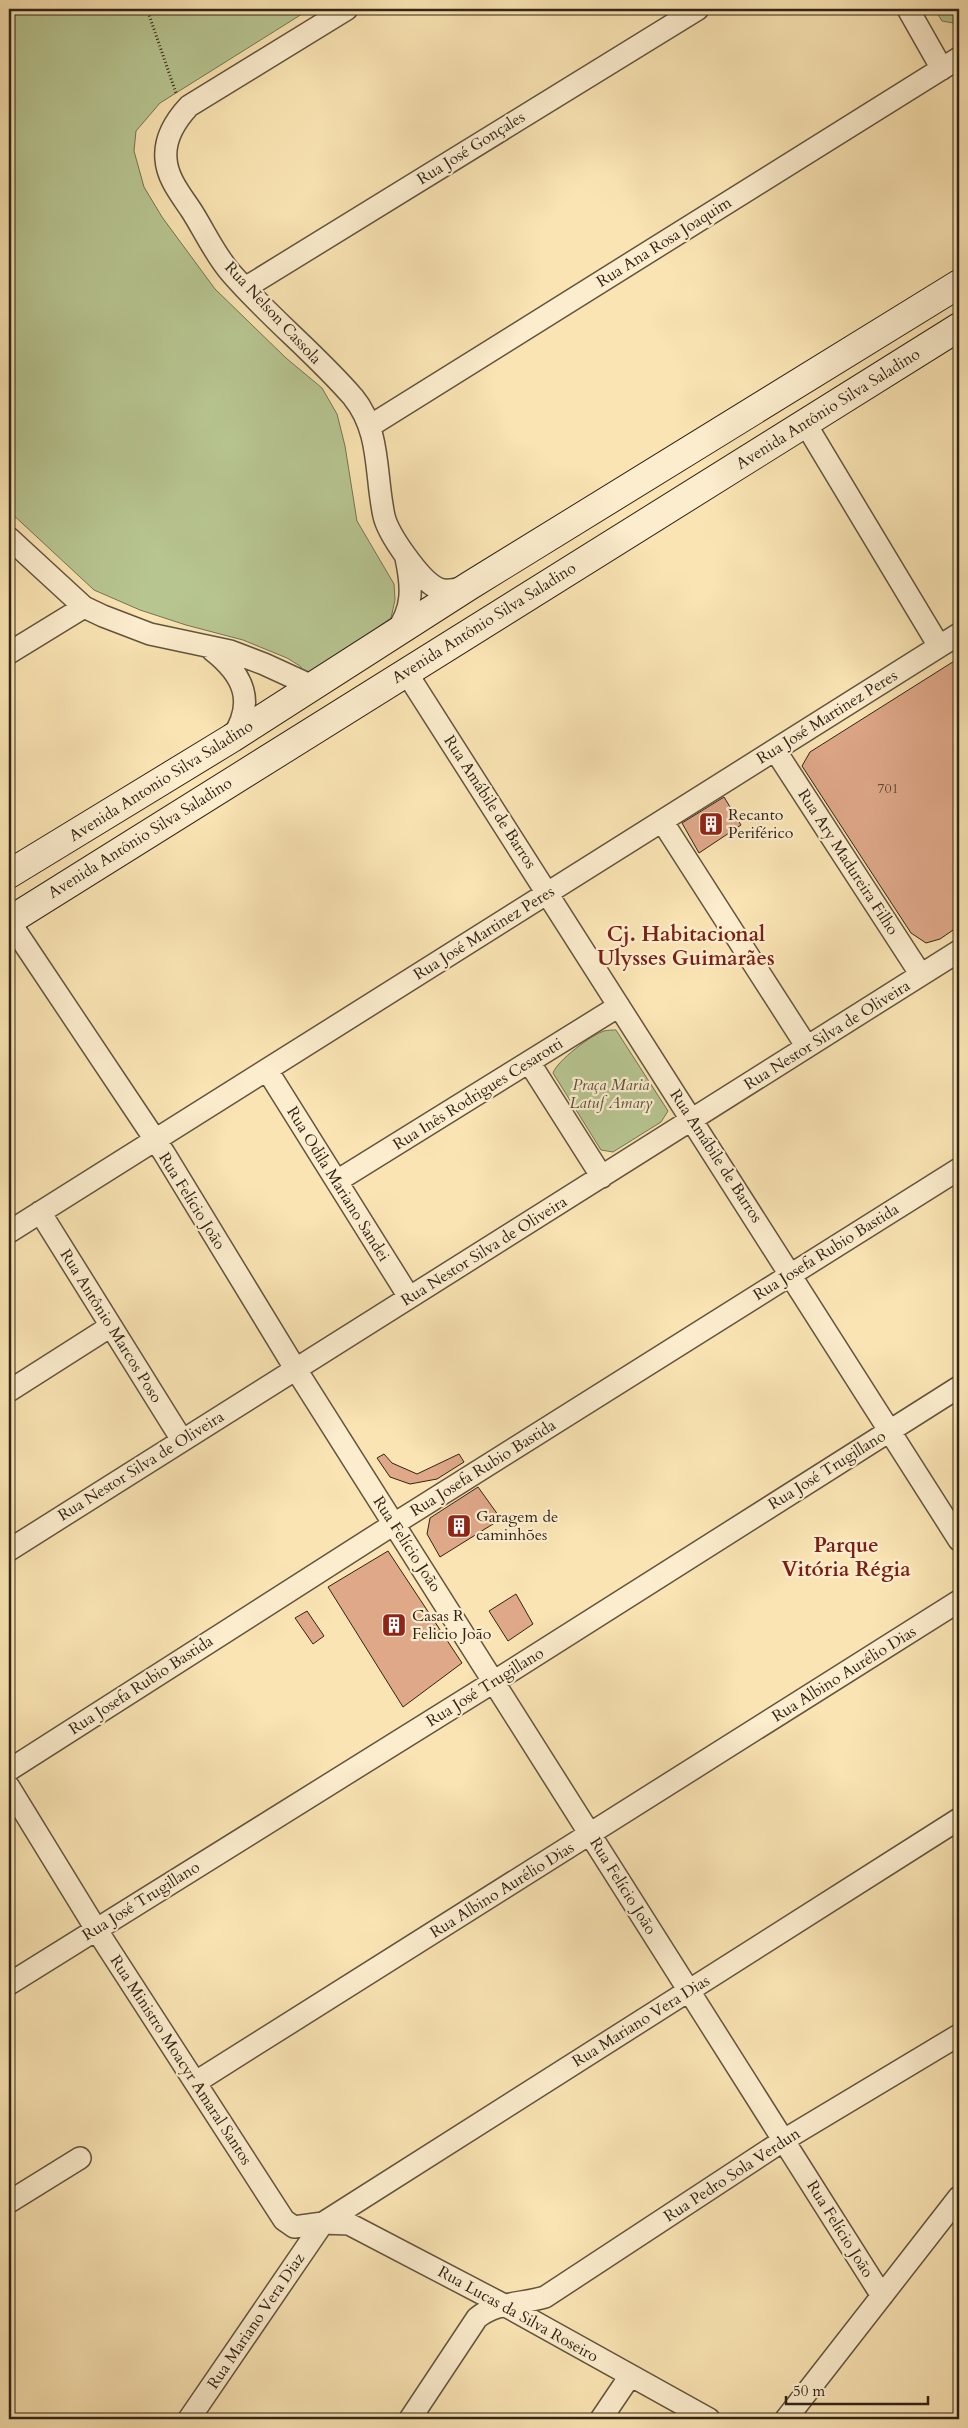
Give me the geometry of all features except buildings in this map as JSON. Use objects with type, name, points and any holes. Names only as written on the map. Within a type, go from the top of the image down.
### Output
[{"type":"main road","points":[[312,686],[469,586],[959,284]]},
{"type":"main road","name":"Avenida Antônio Silva Saladino","points":[[9,921],[959,327]]},
{"type":"main road","name":"Avenida Antonio Silva Saladino","points":[[9,874],[232,738],[312,686]]},
{"type":"main road","points":[[9,905],[22,883],[156,785]]},
{"type":"street","name":"Rua Nelson Cassola","points":[[347,9],[189,106],[175,121],[168,139],[166,160],[171,178],[230,272],[354,398],[370,426],[378,455],[385,518],[405,555],[420,574],[437,588],[446,591],[469,586]]},
{"type":"street","name":"Rua José Gonçales","points":[[245,288],[698,9]]},
{"type":"street","points":[[908,9],[951,63]]},
{"type":"street","name":"Rua Ana Rosa Joaquim","points":[[370,426],[951,63]]},
{"type":"street","points":[[805,423],[940,646]]},
{"type":"street","points":[[9,538],[84,606],[103,616],[150,634],[230,651],[312,686]]},
{"type":"street","name":"Rua Nelson Cassola","points":[[395,633],[405,621],[412,594],[405,555]]},
{"type":"street","points":[[9,653],[84,606]]},
{"type":"street","name":"Rua José Martinez Peres","points":[[9,1232],[959,634]]},
{"type":"street","points":[[210,648],[237,672],[243,688],[246,704],[242,724],[232,738]]},
{"type":"street","name":"Rua Amábile de Barros","points":[[406,672],[549,892],[619,1006],[959,1540]]},
{"type":"street","name":"Rua Ary Madureira Filho","points":[[775,750],[921,975]]},
{"type":"street","points":[[662,821],[807,1048]]},
{"type":"street","name":"Rua Felício João","points":[[9,921],[154,1140],[296,1370],[882,2296]]},
{"type":"street","name":"Rua Nestor Silva de Oliveira","points":[[9,1550],[959,951]]},
{"type":"street","name":"Rua Inês Rodrigues Cesarotti","points":[[337,1182],[619,1006]]},
{"type":"street","points":[[529,1062],[602,1177]]},
{"type":"street","name":"Rua Odila Mariano Sandei","points":[[267,1070],[409,1297]]},
{"type":"street","name":"Rua Josefa Rubio Bastida","points":[[9,1770],[394,1524],[959,1169]]},
{"type":"street","name":"Rua Antônio Marcos Poso","points":[[40,1212],[182,1440]]},
{"type":"street","points":[[9,1391],[111,1326]]},
{"type":"street","name":"Rua José Trugillano","points":[[9,1984],[494,1681],[959,1387]]},
{"type":"street","name":"Rua Albino Aurélio Dias","points":[[196,2082],[591,1835],[959,1601]]},
{"type":"street","name":"Rua Ministro Moacyr Amaral Santos","points":[[9,1787],[96,1929],[284,2220],[294,2226],[323,2224]]},
{"type":"street","name":"Rua Mariano Vera Dias","points":[[323,2224],[959,1819]]},
{"type":"street","name":"Rua Pedro Sola Verdun","points":[[410,2419],[477,2318],[487,2310],[504,2305],[524,2304],[545,2297],[784,2140],[959,2035]]},
{"type":"street","points":[[9,2202],[80,2158]]},
{"type":"street","points":[[786,2419],[959,2197]]},
{"type":"street","name":"Rua Lucas da Silva Roseiro","points":[[323,2224],[349,2224],[504,2305],[708,2419]]},
{"type":"street","name":"Rua Mariano Vera Diaz","points":[[189,2419],[323,2224]]},
{"type":"street","points":[[601,2419],[630,2376]]},
{"type":"path","points":[[148,9],[182,113]]},
{"type":"green space","points":[[9,9],[310,9],[160,103],[136,131],[134,151],[144,187],[162,217],[215,289],[286,358],[322,388],[337,414],[345,446],[357,521],[394,584],[395,600],[391,618],[312,673],[305,673],[300,666],[287,658],[243,640],[186,625],[140,610],[94,590],[9,511]]},
{"type":"green space","points":[[943,9],[959,9],[959,24],[942,21],[937,13]]},
{"type":"green space","name":"Praça Maria Latuf Amary","points":[[616,1030],[668,1111],[661,1122],[613,1152],[601,1150],[553,1073],[567,1055],[583,1043],[598,1033]]},
{"type":"place","name":"Recanto Periférico","points":[[711,824]]},
{"type":"place","name":"Garagem de caminhões","points":[[459,1526]]},
{"type":"place","name":"Casas R Felicio João","points":[[394,1625]]},
{"type":"district","name":"Cj. Habitacional Ulysses Guimarães","points":[[686,946]]},
{"type":"district","name":"Parque Vitória Régia","points":[[846,1557]]}]
